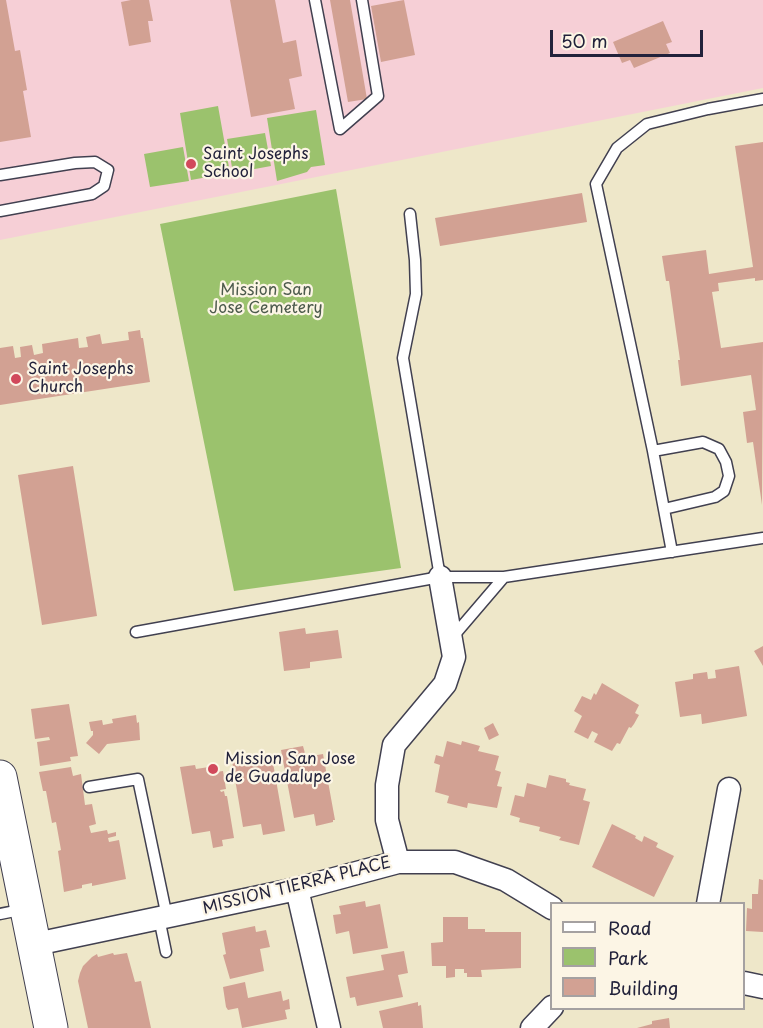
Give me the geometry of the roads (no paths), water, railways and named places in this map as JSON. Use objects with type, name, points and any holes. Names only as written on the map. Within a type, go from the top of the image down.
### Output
[{"type":"main road","points":[[0,777],[14,911],[36,945],[51,1028]]},
{"type":"street","points":[[398,862],[387,820],[387,785],[394,745],[445,684],[454,657],[440,578]]},
{"type":"street","points":[[708,902],[729,789]]},
{"type":"street","name":"MISSION TIERRA PLACE","points":[[36,945],[297,889],[398,862],[455,862],[506,880],[550,907]]},
{"type":"street","points":[[297,889],[329,1028]]},
{"type":"street","points":[[745,983],[763,987]]},
{"type":"street","points":[[532,1028],[550,1009]]},
{"type":"lane","points":[[315,0],[340,129],[378,96],[362,0]]},
{"type":"lane","points":[[672,552],[653,451],[596,184],[617,148],[647,124],[708,109],[763,99]]},
{"type":"lane","points":[[0,175],[95,162],[108,170],[104,186],[92,194],[0,211]]},
{"type":"lane","points":[[410,214],[416,260],[416,294],[403,358],[440,578]]},
{"type":"lane","points":[[653,451],[704,442],[719,449],[726,462],[729,476],[724,491],[714,497],[664,509]]},
{"type":"lane","points":[[136,632],[440,578],[504,578],[763,538]]},
{"type":"lane","points":[[451,640],[504,578]]},
{"type":"lane","points":[[89,787],[138,779],[163,917],[166,952]]},
{"type":"place","name":"Saint Josephs School","points":[[191,164]]},
{"type":"place","name":"Saint Josephs Church","points":[[16,379]]},
{"type":"place","name":"Mission San Jose de Guadalupe","points":[[213,769]]},
{"type":"park label","name":"Mission San Jose Cemetery","points":[[266,300]]}]
